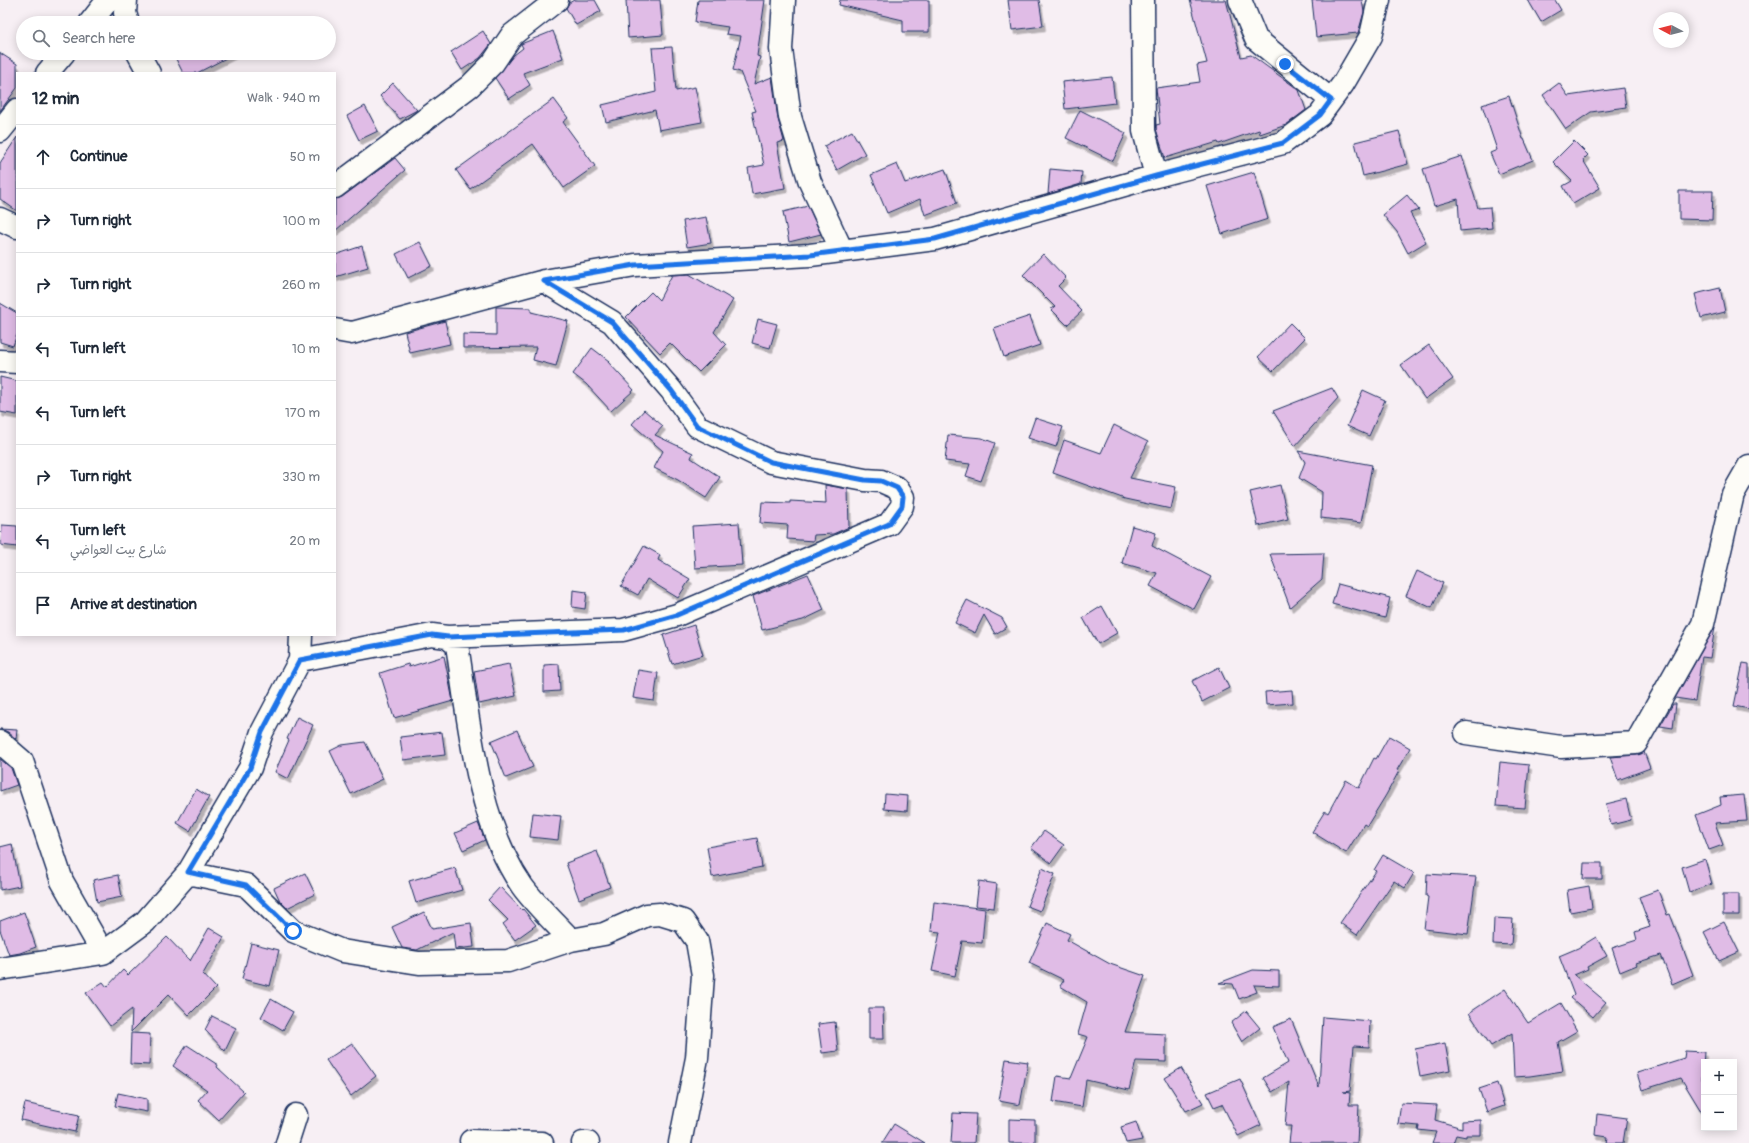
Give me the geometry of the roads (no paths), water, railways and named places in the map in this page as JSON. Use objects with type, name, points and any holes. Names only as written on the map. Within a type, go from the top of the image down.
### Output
[{"type":"street","points":[[95,16],[108,0]]},
{"type":"street","points":[[126,0],[126,16]]},
{"type":"street","points":[[336,186],[470,86],[493,63],[512,35],[557,0]]},
{"type":"street","points":[[784,0],[781,49],[790,117],[810,182],[842,251]]},
{"type":"street","points":[[1143,0],[1144,131],[1156,176]]},
{"type":"street","points":[[1240,0],[1256,39],[1331,100]]},
{"type":"street","points":[[336,330],[352,333],[544,281],[635,265],[810,255],[935,239],[1156,176],[1283,143],[1320,115],[1331,100],[1371,36],[1379,0]]},
{"type":"street","points":[[48,72],[58,60]]},
{"type":"street","points":[[142,60],[148,72]]},
{"type":"street","points":[[0,131],[16,111]]},
{"type":"street","points":[[0,219],[16,227]]},
{"type":"street","points":[[300,660],[432,635],[448,637],[624,630],[677,615],[889,524],[902,506],[903,497],[897,488],[881,481],[865,480],[771,462],[697,426],[671,390],[612,322],[544,281]]},
{"type":"street","points":[[0,361],[16,362]]},
{"type":"street","points":[[1466,733],[1561,748],[1636,742],[1703,624],[1733,494],[1749,466]]},
{"type":"street","points":[[0,969],[103,953],[145,922],[188,872],[250,768],[262,732],[300,660],[301,636]]},
{"type":"street","points":[[448,637],[457,645],[476,766],[497,841],[522,886],[571,940]]},
{"type":"street","points":[[0,742],[22,761],[62,881],[103,953]]},
{"type":"street","points":[[188,872],[246,885],[293,931],[342,951],[419,963],[508,961],[571,940],[604,934],[647,915],[660,914],[683,920],[697,941],[703,975],[697,1058],[680,1143]]},
{"type":"street","points":[[287,1143],[296,1115]]},
{"type":"street","points":[[471,1141],[542,1143]]},
{"type":"street","points":[[583,1143],[588,1143]]}]
